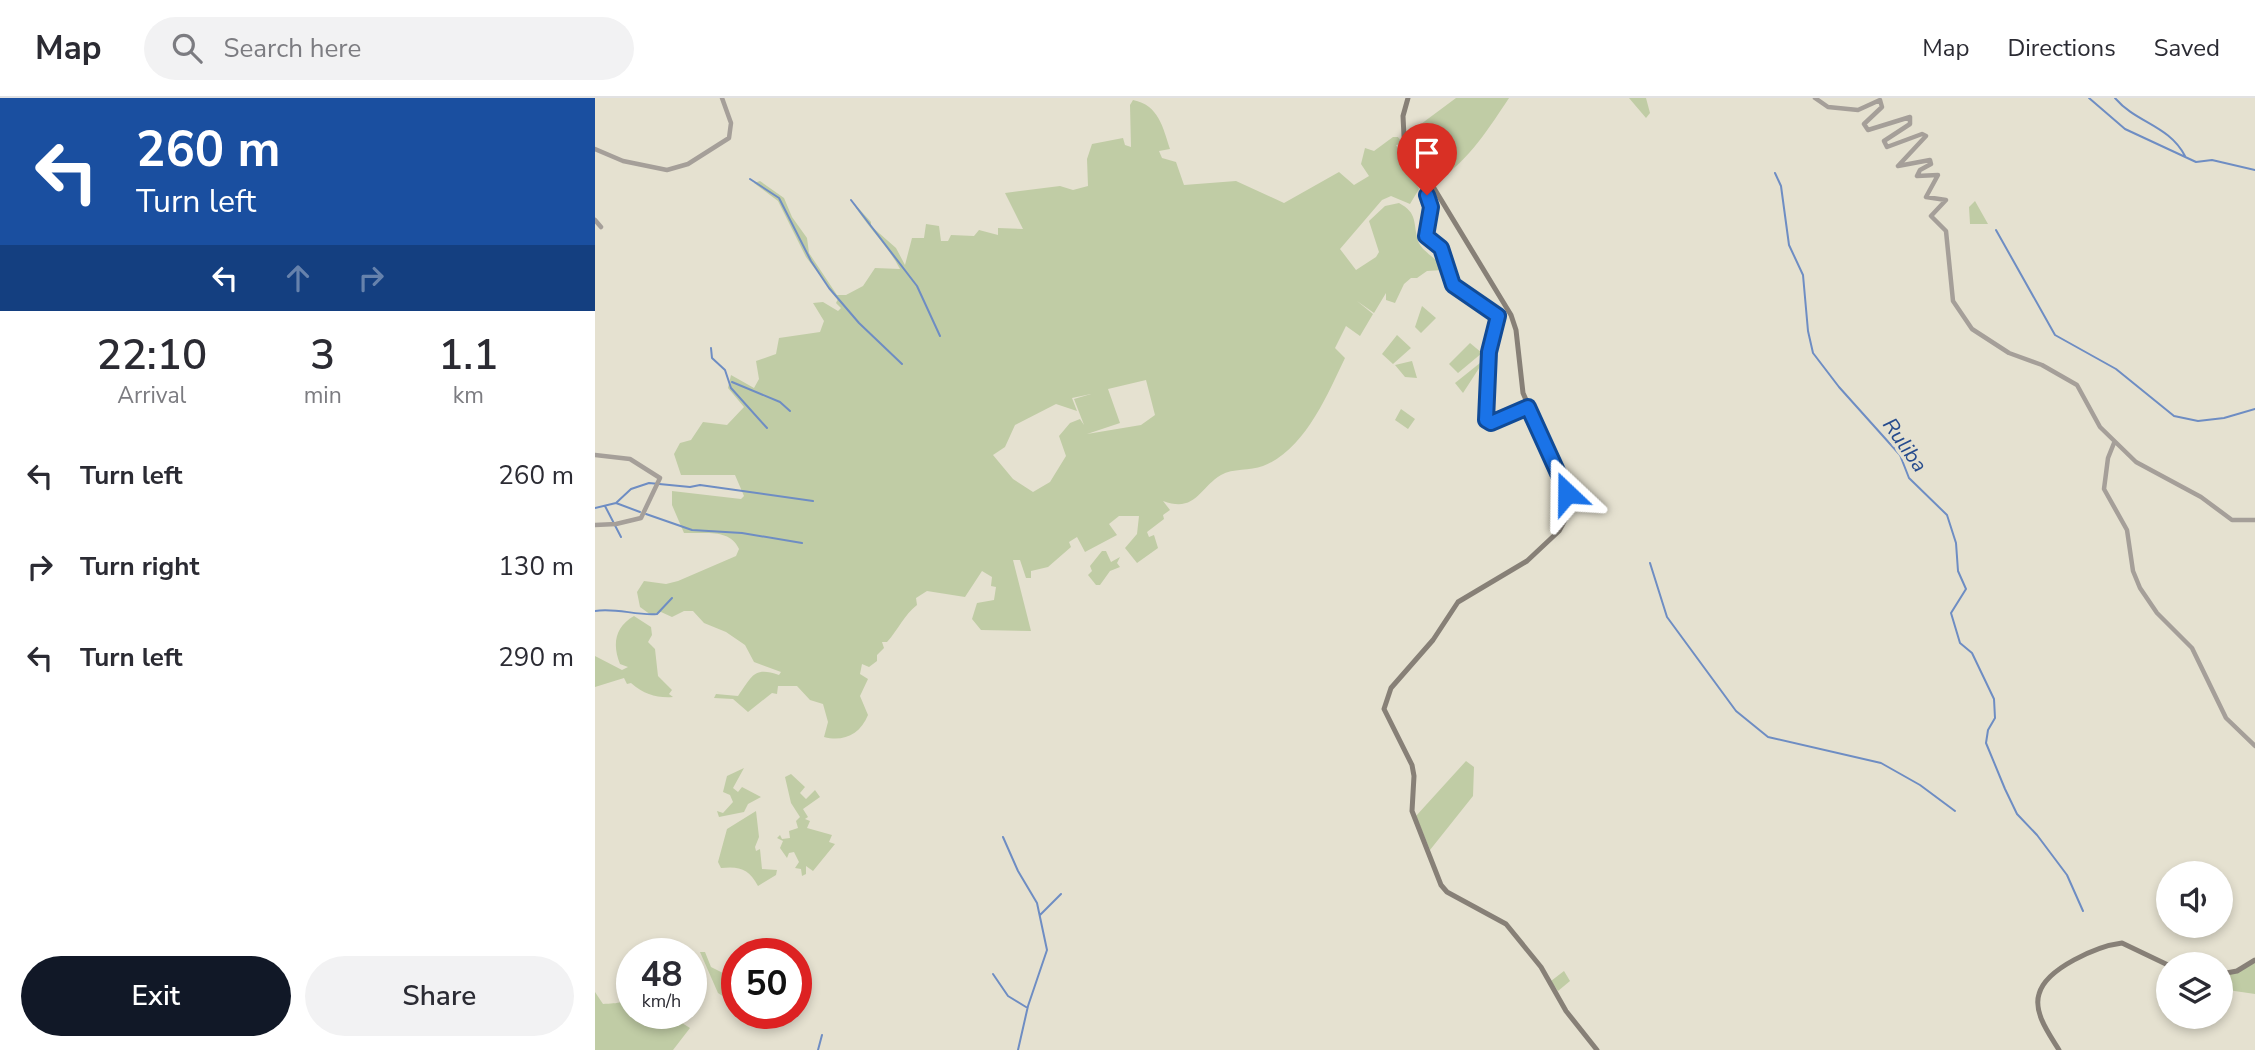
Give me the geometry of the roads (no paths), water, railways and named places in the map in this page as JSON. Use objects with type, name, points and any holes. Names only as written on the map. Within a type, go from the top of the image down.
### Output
[{"type":"main road","points":[[1408,98],[1403,116],[1405,140],[1511,315],[1516,330],[1520,380],[1528,407],[1567,493],[1565,520],[1559,531],[1527,561],[1458,602],[1433,640],[1391,688],[1384,709],[1412,765],[1412,811],[1441,885],[1447,892],[1506,924],[1541,967],[1566,1011],[1597,1050]]},
{"type":"main road","points":[[2059,1050],[2043,1022],[2038,1005],[2041,990],[2057,971],[2081,956],[2122,943],[2156,959]]},
{"type":"main road","points":[[2233,972],[2255,960]]},
{"type":"street","points":[[595,149],[660,169],[681,167],[729,138],[731,123],[722,98]]},
{"type":"street","points":[[1815,98],[1828,107],[1858,110],[1880,100],[1882,107],[1864,124],[1868,130],[1910,117],[1910,124],[1884,141],[1887,148],[1926,135],[1898,166],[1930,160],[1930,165],[1920,170],[1917,176],[1938,175],[1926,197],[1946,200],[1931,216],[1946,230],[1952,297],[1957,310],[1972,329],[2001,348],[2077,384],[2100,427],[2136,462],[2201,497],[2232,520],[2255,520]]},
{"type":"street","points":[[1405,140],[1412,165],[1430,204],[1426,236],[1441,248],[1453,285],[1498,316],[1489,352],[1486,420],[1491,423],[1528,407]]},
{"type":"street","points":[[595,219],[598,227]]},
{"type":"street","points":[[2114,443],[2108,458],[2104,489],[2127,530],[2133,570],[2140,588],[2153,608],[2192,648],[2226,718],[2255,746]]},
{"type":"street","points":[[595,455],[630,459],[660,476],[645,514],[614,524],[595,525]]},
{"type":"waterway","points":[[2089,98],[2125,129],[2196,162],[2212,160],[2255,170]]},
{"type":"waterway","points":[[2115,98],[2170,137],[2185,156]]},
{"type":"waterway","name":"Ruliba","points":[[1775,173],[1781,186],[1789,245],[1803,275],[1808,331],[1813,353],[1839,387],[1900,455],[1909,478],[1947,515],[1956,543],[1958,571],[1966,589],[1951,613],[1960,643],[1972,653],[1994,699],[1995,718],[1988,730],[1986,743],[2017,814],[2037,835],[2067,875],[2083,911]]},
{"type":"waterway","points":[[750,179],[779,198],[811,261],[829,288],[859,323],[902,364]]},
{"type":"waterway","points":[[851,200],[917,286],[940,336]]},
{"type":"waterway","points":[[1996,230],[2055,335],[2116,369],[2174,416],[2198,421],[2224,418],[2255,409]]},
{"type":"waterway","points":[[711,348],[712,358],[725,370],[731,388],[767,428]]},
{"type":"waterway","points":[[732,382],[780,402],[790,411]]},
{"type":"waterway","points":[[595,508],[616,503],[631,489],[649,483],[690,487],[700,485],[813,501]]},
{"type":"waterway","points":[[616,503],[640,512]]},
{"type":"waterway","points":[[605,506],[621,537]]},
{"type":"waterway","points":[[646,514],[692,530],[742,533],[802,543]]},
{"type":"waterway","points":[[1650,563],[1667,617],[1736,711],[1768,737],[1881,763],[1920,785],[1955,811]]},
{"type":"waterway","points":[[595,611],[657,614],[672,598]]},
{"type":"waterway","points":[[1003,837],[1018,871],[1037,903],[1047,950],[1028,1006],[1018,1050]]},
{"type":"waterway","points":[[1040,915],[1061,894]]},
{"type":"waterway","points":[[993,974],[1008,996],[1026,1007]]},
{"type":"waterway","points":[[818,1050],[822,1035]]}]
